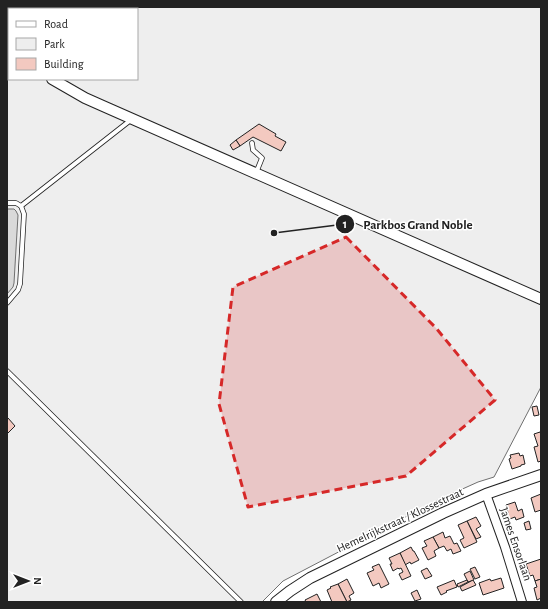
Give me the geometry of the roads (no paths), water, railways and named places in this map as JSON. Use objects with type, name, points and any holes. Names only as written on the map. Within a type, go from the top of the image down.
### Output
[{"type":"street","points":[[54,80],[85,98],[541,299]]},
{"type":"street","name":"Hemelrijkstraat / Klossestraat","points":[[276,602],[310,578],[437,516],[486,494],[541,475]]},
{"type":"street","name":"James Ensorlaan","points":[[486,494],[505,547],[522,602]]},
{"type":"lane","points":[[21,206],[132,119]]},
{"type":"lane","points":[[252,143],[253,150],[262,158],[256,174]]},
{"type":"lane","points":[[7,203],[16,203],[21,206],[24,214],[20,284],[18,290],[7,303]]},
{"type":"lane","points":[[7,371],[241,602]]},
{"type":"place","name":"Parkbos Grand Noble","points":[[274,233]]}]
